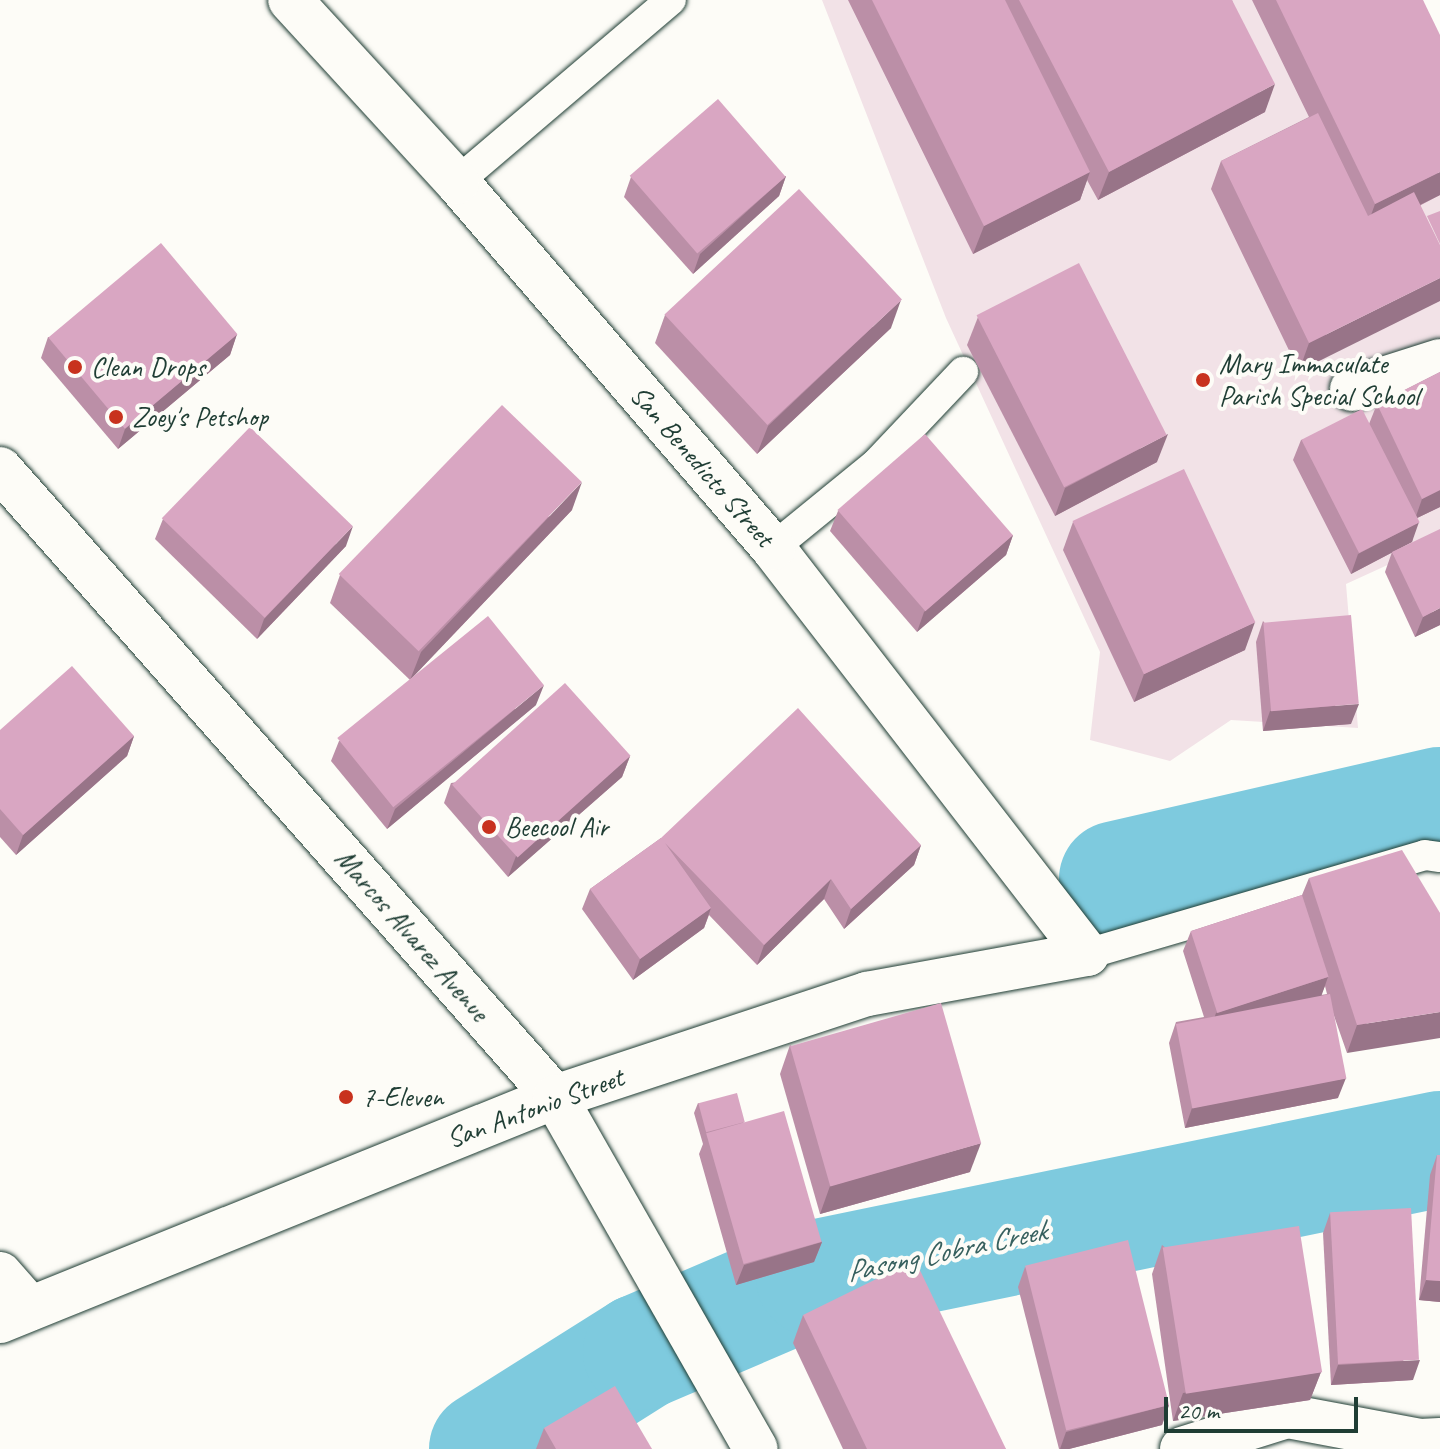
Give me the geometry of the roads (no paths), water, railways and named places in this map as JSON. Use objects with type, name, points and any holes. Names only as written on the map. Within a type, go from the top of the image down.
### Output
[{"type":"street","name":"San Benedicto Street","points":[[290,0],[457,182],[773,548],[1087,954]]},
{"type":"street","points":[[1352,389],[1440,361]]},
{"type":"street","name":"Marcos Alvarez Avenue","points":[[0,469],[555,1097],[756,1449]]},
{"type":"street","name":"San Antonio Street","points":[[14,1314],[555,1097],[867,994],[1087,954]]},
{"type":"street","points":[[0,1274],[14,1314]]},
{"type":"street","points":[[1182,1449],[1287,1416],[1428,1443]]},
{"type":"lane","points":[[457,182],[671,0]]},
{"type":"lane","points":[[773,548],[876,464],[963,372]]},
{"type":"lane","points":[[1087,954],[1425,855],[1440,857]]},
{"type":"waterway","name":"Pasong Cobra Creek","points":[[1117,879],[1440,805]]},
{"type":"waterway","name":"Pasong Cobra Creek","points":[[487,1449],[641,1352],[814,1278],[1440,1149]]},
{"type":"place","name":"Clean Drops","points":[[75,367]]},
{"type":"place","name":"Mary Immaculate Parish Special School","points":[[1203,380]]},
{"type":"place","name":"Zoey's Petshop","points":[[116,417]]},
{"type":"place","name":"Beecool Air","points":[[489,827]]},
{"type":"place","name":"7-Eleven","points":[[346,1097]]}]
